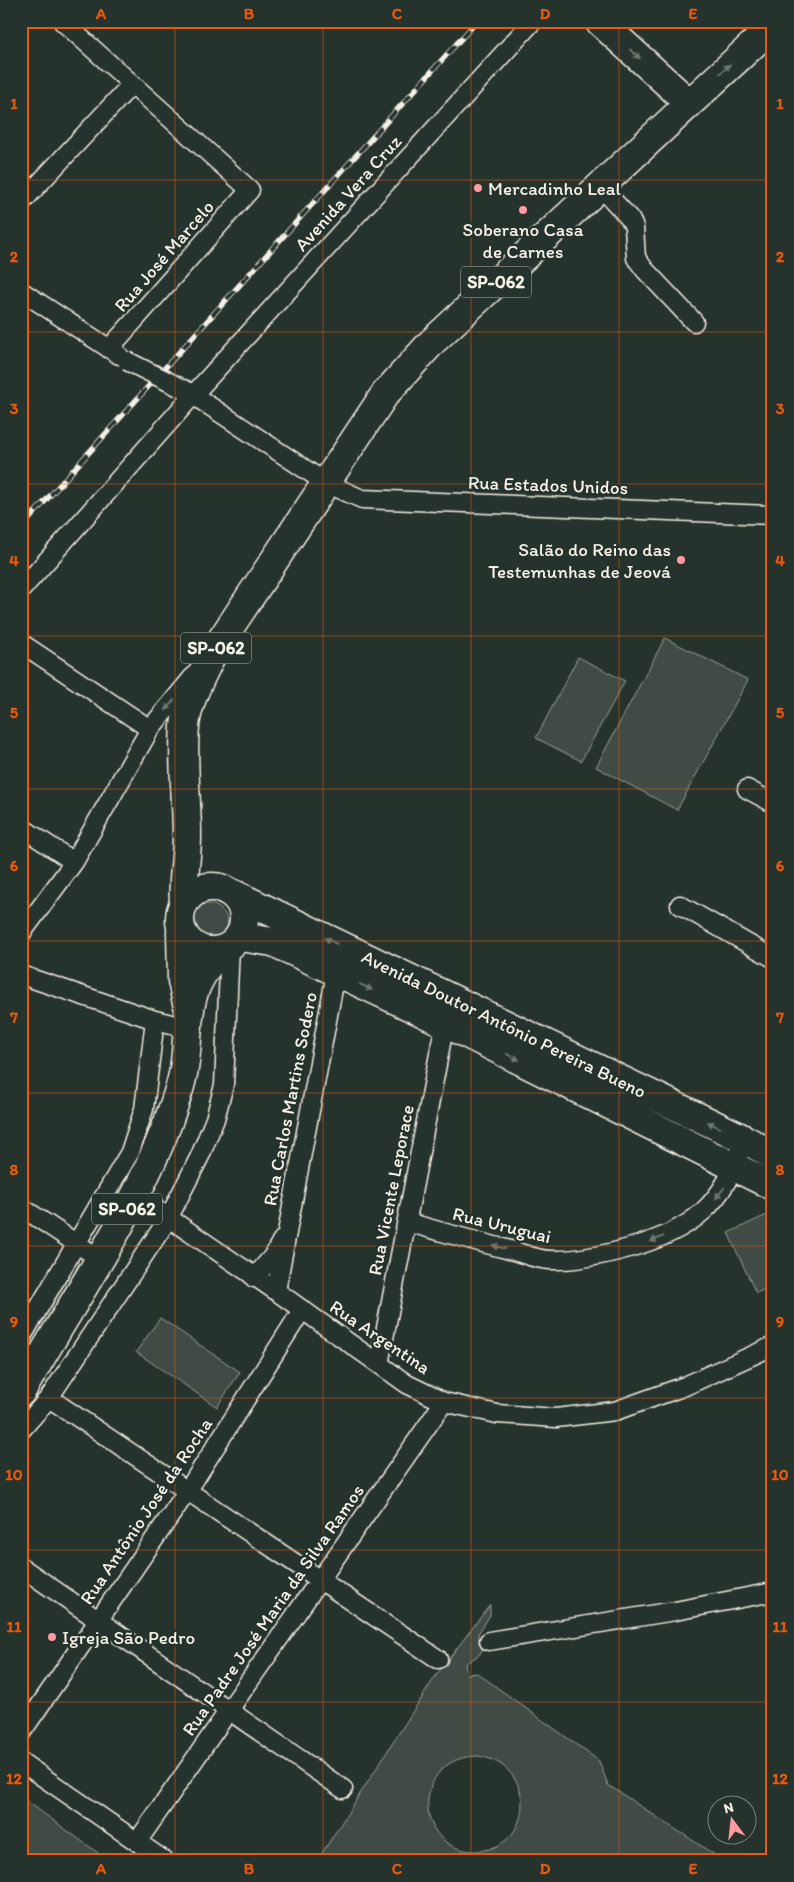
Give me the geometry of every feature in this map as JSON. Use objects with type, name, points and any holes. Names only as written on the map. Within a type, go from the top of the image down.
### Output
[{"type":"main road","points":[[599,21],[690,103]]},
{"type":"main road","name":"SP-062","points":[[188,1019],[182,981],[179,914],[184,902],[182,886],[187,840],[184,757],[186,724],[194,690],[212,654],[385,394],[432,342],[599,185],[773,26]]},
{"type":"main road","name":"SP-062","points":[[21,1392],[100,1259],[135,1195],[168,1122],[180,1082],[188,1019],[194,990],[203,972],[230,944],[245,924],[243,907],[224,890],[200,875],[187,840]]},
{"type":"main road","points":[[184,902],[190,895],[201,888],[224,890]]},
{"type":"main road","name":"Avenida Doutor Antônio Pereira Bueno","points":[[224,890],[744,1139],[773,1155]]},
{"type":"main road","points":[[181,932],[191,945],[207,952],[230,944]]},
{"type":"main road","name":"Avenida Doutor Antônio Pereira Bueno","points":[[230,944],[272,942],[445,1023],[773,1186]]},
{"type":"street","points":[[21,203],[132,85],[62,21]]},
{"type":"street","name":"Avenida Vera Cruz","points":[[21,590],[187,391],[533,21]]},
{"type":"street","name":"Rua José Marcelo","points":[[110,349],[250,190],[132,85]]},
{"type":"street","points":[[599,185],[630,219],[634,227],[636,258],[644,270],[694,322]]},
{"type":"street","name":"Rua Estados Unidos","points":[[21,291],[127,361],[187,391],[326,483],[362,500],[773,515]]},
{"type":"street","points":[[21,643],[150,729]]},
{"type":"street","points":[[21,934],[74,862],[150,729],[212,654]]},
{"type":"street","points":[[747,789],[773,804]]},
{"type":"street","points":[[21,827],[74,862]]},
{"type":"street","points":[[680,905],[773,958]]},
{"type":"street","points":[[21,1430],[49,1398],[168,1219],[200,1156],[215,1119],[224,1085],[230,944]]},
{"type":"street","name":"Rua Carlos Martins Sodero","points":[[276,1291],[336,973]]},
{"type":"street","points":[[21,975],[155,1020],[188,1019]]},
{"type":"street","points":[[21,1338],[78,1244],[130,1152],[144,1109],[155,1020]]},
{"type":"street","name":"Rua Vicente Leporace","points":[[378,1364],[445,1023]]},
{"type":"street","name":"Rua Uruguai","points":[[406,1222],[549,1260],[600,1256],[657,1240],[684,1226],[699,1215],[722,1190],[736,1167],[744,1139]]},
{"type":"street","name":"Rua Argentina","points":[[135,1195],[254,1278],[276,1291],[406,1384],[444,1402],[496,1414],[556,1418],[615,1411],[685,1386],[773,1346]]},
{"type":"street","points":[[21,1207],[100,1259]]},
{"type":"street","name":"Rua Carlos Martins Sodero","points":[[254,1278],[272,1256],[286,1233]]},
{"type":"street","name":"Rua Antônio José da Rocha","points":[[21,1733],[188,1490],[302,1310]]},
{"type":"street","points":[[49,1398],[438,1659]]},
{"type":"street","name":"Rua Padre José Maria da Silva Ramos","points":[[137,1842],[444,1402]]},
{"type":"street","points":[[21,1567],[343,1789]]},
{"type":"street","points":[[489,1641],[675,1611],[773,1592]]},
{"type":"street","points":[[21,1762],[165,1861]]},
{"type":"shaded area","points":[[665,638],[748,680],[677,810],[596,767]]},
{"type":"shaded area","points":[[578,657],[625,681],[581,761],[536,738]]},
{"type":"shaded area","points":[[211,904],[219,907],[225,913],[228,925],[225,937],[219,943],[203,946],[195,943],[189,937],[186,921],[189,913],[195,907]]},
{"type":"shaded area","points":[[769,1214],[773,1223],[773,1286],[756,1293],[728,1233]]},
{"type":"shaded area","points":[[78,1258],[78,1267],[21,1366],[21,1348]]},
{"type":"shaded area","points":[[160,1318],[240,1372],[217,1407],[136,1352]]},
{"type":"shaded area","points":[[490,1605],[490,1615],[478,1634],[482,1650],[480,1654],[465,1664],[467,1674],[477,1673],[599,1761],[608,1785],[724,1861],[317,1861],[435,1677]],"holes":[[[478,1756],[498,1763],[512,1775],[520,1790],[522,1806],[518,1823],[509,1837],[495,1847],[475,1851],[454,1847],[439,1836],[431,1821],[428,1803],[431,1786],[440,1771],[456,1760]]]},
{"type":"shaded area","points":[[21,1797],[109,1861],[21,1861]]},
{"type":"railway","points":[[21,528],[477,21]]},
{"type":"place","name":"Mercadinho Leal","points":[[478,188]]},
{"type":"place","name":"Soberano Casa de Carnes","points":[[523,210]]},
{"type":"place","name":"Salão do Reino das Testemunhas de Jeová","points":[[681,560]]},
{"type":"place","name":"Igreja São Pedro","points":[[52,1637]]}]
